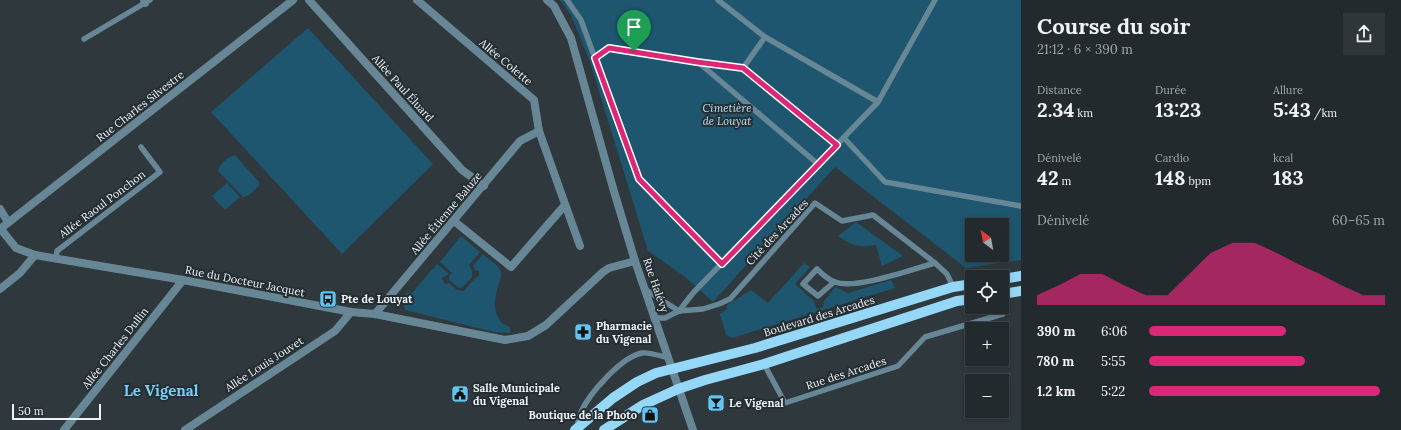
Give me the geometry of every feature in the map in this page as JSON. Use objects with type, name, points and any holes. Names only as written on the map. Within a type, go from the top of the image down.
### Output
[{"type":"main road","points":[[1009,278],[1021,276]]},
{"type":"main road","name":"Boulevard des Arcades","points":[[576,429],[612,398],[637,382],[656,373],[673,370],[755,348],[952,287],[965,285]]},
{"type":"main road","points":[[1009,293],[1021,291]]},
{"type":"main road","points":[[604,430],[643,405],[678,389],[713,377],[764,364],[957,301],[965,300]]},
{"type":"street","name":"Rue Charles Silvestre","points":[[0,229],[294,0]]},
{"type":"street","name":"Allée Paul Éluard","points":[[309,0],[462,170],[484,186]]},
{"type":"street","name":"Allée Colette","points":[[417,0],[534,100],[539,131],[580,246]]},
{"type":"street","name":"Rue Halévy","points":[[547,0],[554,6],[571,38],[635,261],[693,430]]},
{"type":"street","name":"Allée Étienne Baluze","points":[[376,314],[520,141],[539,131]]},
{"type":"street","points":[[454,221],[511,267],[565,205]]},
{"type":"street","points":[[0,209],[8,222]]},
{"type":"street","name":"Rue du Docteur Jacquet","points":[[0,229],[16,248],[35,255],[183,280],[351,312],[376,314],[505,340],[528,336],[546,325],[603,272],[609,268],[635,261]]},
{"type":"street","points":[[0,289],[20,273],[35,255]]},
{"type":"street","name":"Allée Charles Dullin","points":[[64,430],[183,280]]},
{"type":"street","name":"Allée Louis Jouvet","points":[[185,430],[335,331],[351,312]]},
{"type":"lane","points":[[567,0],[582,20],[639,179],[722,264]]},
{"type":"lane","points":[[718,0],[765,37],[878,102]]},
{"type":"lane","points":[[655,318],[665,318],[679,311],[693,293],[878,102],[934,0]]},
{"type":"lane","points":[[84,39],[146,1]]},
{"type":"lane","points":[[743,68],[765,37]]},
{"type":"lane","points":[[595,58],[609,48],[743,68],[837,145]]},
{"type":"lane","points":[[697,62],[818,165]]},
{"type":"lane","points":[[844,138],[885,182],[1021,206]]},
{"type":"lane","name":"Allée Raoul Ponchon","points":[[56,259],[57,251],[160,172],[141,147]]},
{"type":"lane","name":"Cité des Arcades","points":[[679,311],[703,309],[719,304],[730,298],[815,203],[842,221],[873,215],[935,263],[947,274],[952,287]]},
{"type":"lane","points":[[834,282],[818,296],[803,284],[817,270],[834,282],[843,284],[863,284],[935,263]]},
{"type":"lane","points":[[646,290],[679,311]]},
{"type":"lane","name":"Rue des Arcades","points":[[764,364],[785,403],[898,366],[925,338],[1003,314]]},
{"type":"lane","points":[[576,429],[581,412],[588,401],[609,375],[626,359],[642,353],[669,358]]},
{"type":"green space","name":"Cimetière de Louyat","points":[[560,0],[1021,0],[1021,260],[1009,262],[1009,218],[965,218],[965,262],[1007,262],[966,268],[835,167],[713,302],[684,276],[648,251],[590,62],[571,15]]},
{"type":"green space","points":[[308,28],[433,164],[342,254],[211,112]]},
{"type":"green space","points":[[235,155],[259,182],[259,186],[249,195],[243,197],[218,171],[225,161]]},
{"type":"green space","points":[[227,183],[240,197],[225,210],[212,196]]},
{"type":"green space","points":[[856,222],[903,256],[882,266],[876,245],[860,246],[848,242],[838,236]]},
{"type":"green space","points":[[461,236],[480,252],[469,265],[472,270],[472,277],[463,287],[459,288],[449,280],[449,276],[452,273],[440,262]]},
{"type":"green space","points":[[483,254],[500,269],[501,274],[495,306],[498,317],[505,325],[510,327],[510,333],[494,332],[405,310],[404,306],[407,291],[411,294],[437,264],[449,274],[442,278],[445,284],[449,283],[457,290],[464,291],[475,278],[479,276],[479,271],[475,270],[473,266]]},
{"type":"green space","points":[[804,263],[810,267],[795,284],[814,301],[817,309],[823,307],[824,301],[835,287],[848,293],[891,280],[895,288],[732,338],[726,335],[720,314],[727,309],[727,305],[751,290],[768,303]]},
{"type":"place","name":"Pte de Louyat","points":[[328,299]]},
{"type":"place","name":"Pharmacie du Vigenal","points":[[583,332]]},
{"type":"place","name":"Salle Municipale du Vigenal","points":[[460,394]]},
{"type":"place","name":"Le Vigenal","points":[[716,403]]},
{"type":"place","name":"Boutique de la Photo","points":[[650,415]]},
{"type":"district","name":"Le Vigenal","points":[[161,390]]},
{"type":"route","points":[[609,48],[634,51],[743,68],[837,145],[722,264],[639,179],[595,58],[609,48]]}]
